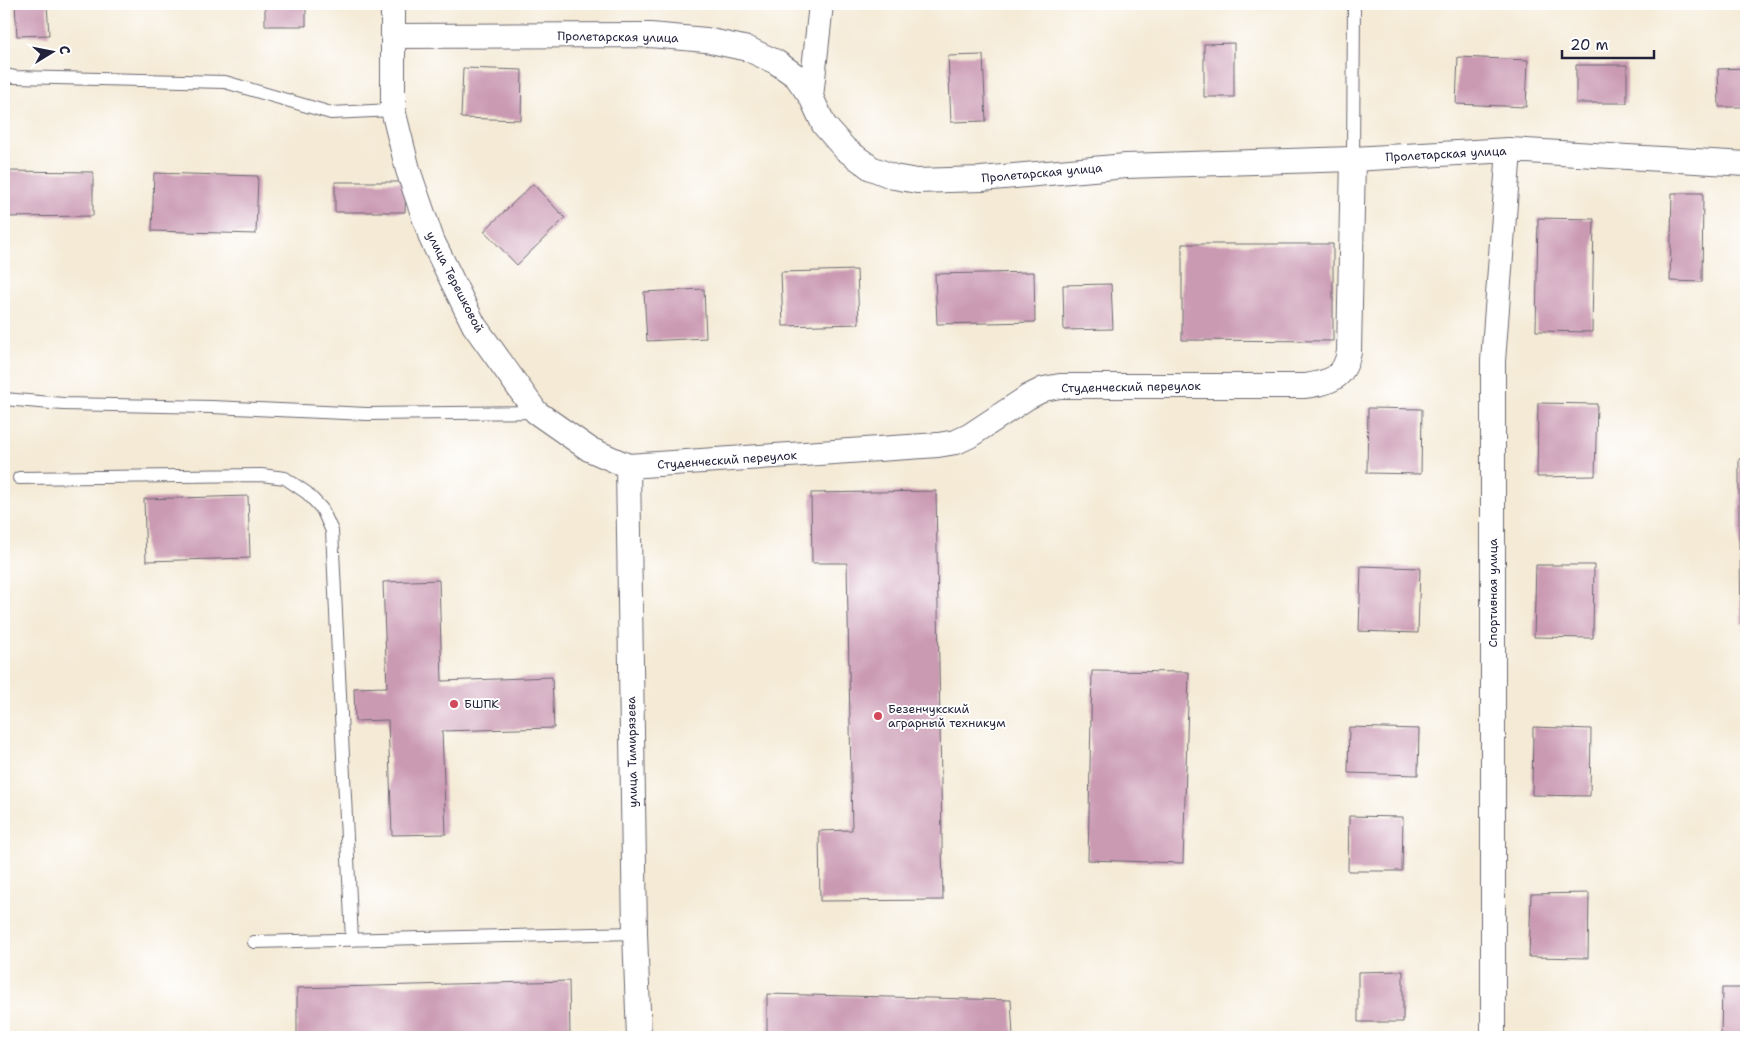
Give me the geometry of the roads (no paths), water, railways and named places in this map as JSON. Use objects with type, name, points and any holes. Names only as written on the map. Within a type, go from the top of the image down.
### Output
[{"type":"street","name":"улица Терешковой","points":[[393,4],[394,110],[408,170],[432,240],[474,325],[536,412],[589,449],[628,466]]},
{"type":"street","points":[[811,97],[821,4]]},
{"type":"street","name":"Пролетарская улица","points":[[393,36],[650,35],[706,40],[748,49],[776,62],[796,76],[811,97],[824,125],[845,149],[871,168],[894,177],[917,180],[981,179],[1126,166],[1354,159],[1509,150],[1746,164]]},
{"type":"street","name":"Спортивная улица","points":[[1493,1037],[1493,361],[1509,150]]},
{"type":"street","name":"Студенческий переулок","points":[[628,466],[938,445],[956,442],[969,436],[1028,397],[1044,389],[1060,386],[1305,386],[1324,383],[1338,376],[1347,364],[1349,352],[1354,159]]},
{"type":"street","name":"улица Тимирязева","points":[[628,466],[635,933],[639,1037]]},
{"type":"lane","points":[[1354,4],[1354,159]]},
{"type":"lane","points":[[4,75],[15,77],[225,82],[331,112],[394,110]]},
{"type":"lane","points":[[4,399],[63,404],[212,407],[367,414],[536,412]]},
{"type":"lane","points":[[19,478],[261,475],[285,478],[307,493],[322,509],[332,531],[352,940]]},
{"type":"lane","points":[[254,942],[635,933]]},
{"type":"place","name":"БШПК","points":[[454,704]]},
{"type":"place","name":"Безенчукский аграрный техникум","points":[[878,716]]}]
